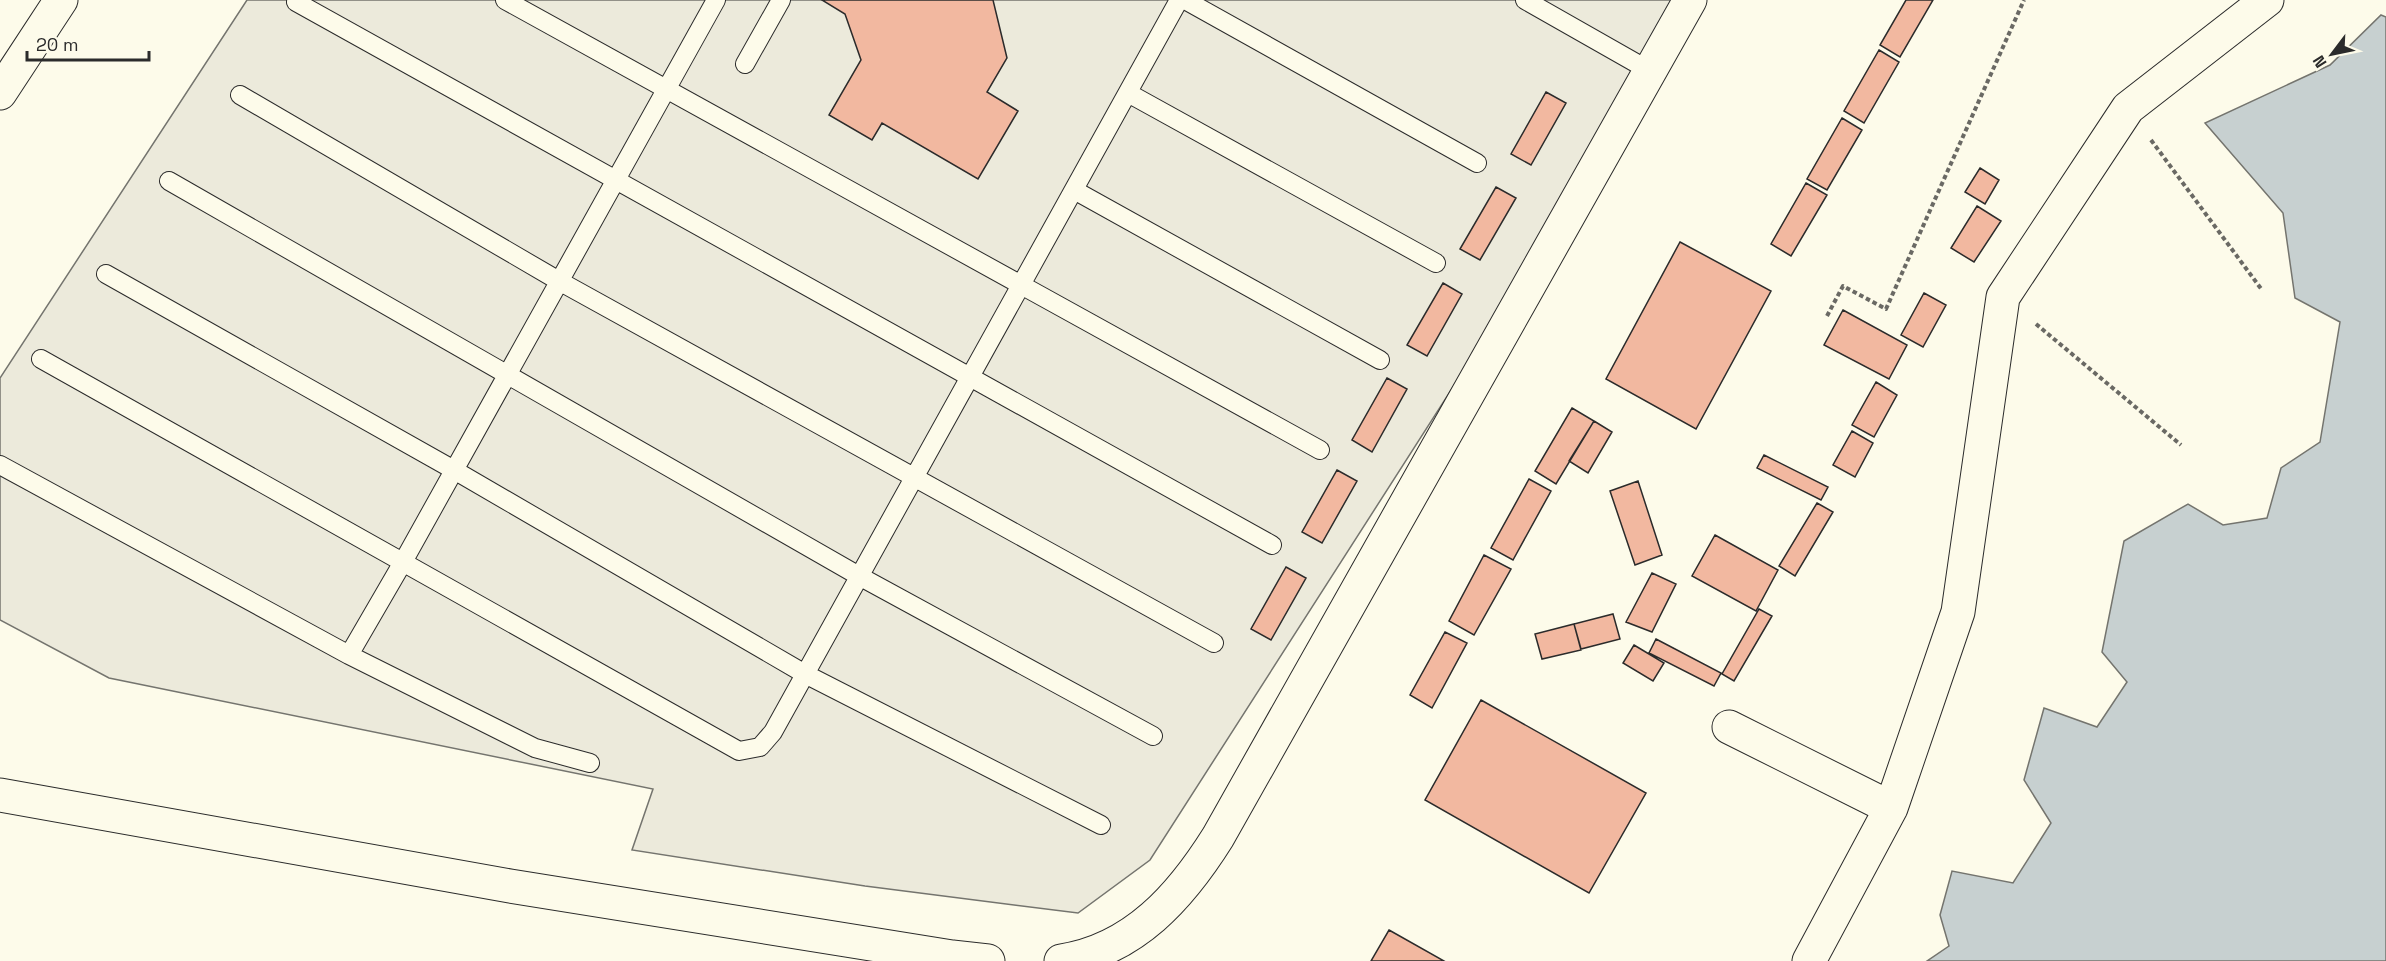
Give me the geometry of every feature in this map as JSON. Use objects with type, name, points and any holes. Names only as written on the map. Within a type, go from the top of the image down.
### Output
[{"type":"street","points":[[0,93],[61,0]]},
{"type":"street","points":[[1068,960],[1119,941],[1141,928],[1163,910],[1199,867],[1690,0]]},
{"type":"street","points":[[1809,961],[1891,808],[1958,612],[2003,297],[2128,108],[2267,0]]},
{"type":"street","points":[[1729,727],[1891,808]]},
{"type":"street","points":[[0,795],[510,886],[988,961]]},
{"type":"lane","points":[[505,0],[1320,450]]},
{"type":"lane","points":[[348,655],[403,562],[716,0]]},
{"type":"lane","points":[[745,64],[781,0]]},
{"type":"lane","points":[[41,359],[739,751],[760,747],[773,732],[1179,0]]},
{"type":"lane","points":[[1185,0],[1477,163]]},
{"type":"lane","points":[[1525,0],[1650,71]]},
{"type":"lane","points":[[296,2],[1272,545]]},
{"type":"lane","points":[[1128,93],[1436,263]]},
{"type":"lane","points":[[240,95],[559,281],[1214,643]]},
{"type":"lane","points":[[169,181],[859,576],[1154,736]]},
{"type":"lane","points":[[1074,190],[1380,360]]},
{"type":"lane","points":[[106,274],[454,470],[805,674],[1101,825]]},
{"type":"lane","points":[[0,465],[348,655],[535,748],[590,763]]},
{"type":"path","points":[[1827,316],[1843,286],[1886,309],[2024,0]]},
{"type":"path","points":[[2128,108],[2262,290]]},
{"type":"path","points":[[2003,297],[2181,445]]},
{"type":"shaded area","points":[[247,0],[1701,0],[1150,860],[1078,913],[865,886],[632,850],[653,789],[109,678],[0,620],[0,378]]},
{"type":"shaded area","points":[[2381,15],[2386,17],[2386,961],[1927,961],[1949,946],[1940,915],[1952,871],[2013,883],[2051,823],[2024,780],[2044,708],[2097,727],[2127,682],[2102,652],[2124,541],[2188,504],[2223,525],[2267,518],[2281,468],[2320,442],[2340,322],[2295,298],[2283,213],[2205,123],[2330,65]]},
{"type":"building","points":[[822,0],[993,0],[1007,58],[987,92],[1018,111],[978,179],[882,123],[872,140],[829,115],[861,60],[845,14]]},
{"type":"building","points":[[1906,0],[1933,0],[1900,57],[1880,45]]},
{"type":"building","points":[[1879,50],[1899,62],[1864,123],[1844,111]]},
{"type":"building","points":[[1546,92],[1566,103],[1531,165],[1511,154]]},
{"type":"building","points":[[1842,118],[1862,130],[1827,190],[1807,179]]},
{"type":"building","points":[[1980,168],[1999,180],[1985,204],[1965,192]]},
{"type":"building","points":[[1806,183],[1827,195],[1791,256],[1771,244]]},
{"type":"building","points":[[1496,187],[1516,198],[1480,260],[1460,249]]},
{"type":"building","points":[[1977,206],[2001,221],[1974,262],[1951,248]]},
{"type":"building","points":[[1680,242],[1771,291],[1696,429],[1606,379]]},
{"type":"building","points":[[1443,283],[1462,294],[1427,356],[1407,345]]},
{"type":"building","points":[[1924,293],[1946,305],[1923,347],[1901,335]]},
{"type":"building","points":[[1843,310],[1907,345],[1889,379],[1824,345]]},
{"type":"building","points":[[1387,378],[1407,389],[1372,452],[1352,440]]},
{"type":"building","points":[[1876,382],[1897,395],[1874,437],[1852,425]]},
{"type":"building","points":[[1572,408],[1594,421],[1556,484],[1535,471]]},
{"type":"building","points":[[1594,421],[1612,432],[1588,473],[1569,461]]},
{"type":"building","points":[[1852,431],[1873,443],[1855,477],[1833,465]]},
{"type":"building","points":[[1764,455],[1828,487],[1821,500],[1757,468]]},
{"type":"building","points":[[1337,470],[1357,481],[1322,543],[1302,532]]},
{"type":"building","points":[[1529,479],[1551,491],[1513,560],[1491,548]]},
{"type":"building","points":[[1638,481],[1662,555],[1635,565],[1610,491]]},
{"type":"building","points":[[1817,503],[1833,512],[1795,576],[1779,566]]},
{"type":"building","points":[[1715,535],[1778,570],[1756,611],[1692,576]]},
{"type":"building","points":[[1484,555],[1511,569],[1474,635],[1449,621]]},
{"type":"building","points":[[1286,567],[1306,578],[1271,640],[1251,629]]},
{"type":"building","points":[[1652,573],[1676,584],[1652,632],[1626,622]]},
{"type":"building","points":[[1759,609],[1772,616],[1734,681],[1722,674]]},
{"type":"building","points":[[1613,614],[1620,639],[1581,649],[1574,624]]},
{"type":"building","points":[[1574,624],[1581,650],[1542,659],[1535,634]]},
{"type":"building","points":[[1445,632],[1467,643],[1432,708],[1410,695]]},
{"type":"building","points":[[1656,639],[1721,673],[1714,686],[1649,653]]},
{"type":"building","points":[[1634,645],[1664,663],[1653,681],[1623,663]]},
{"type":"building","points":[[1481,700],[1646,793],[1589,893],[1425,800]]},
{"type":"building","points":[[1389,930],[1444,961],[1371,961]]}]
